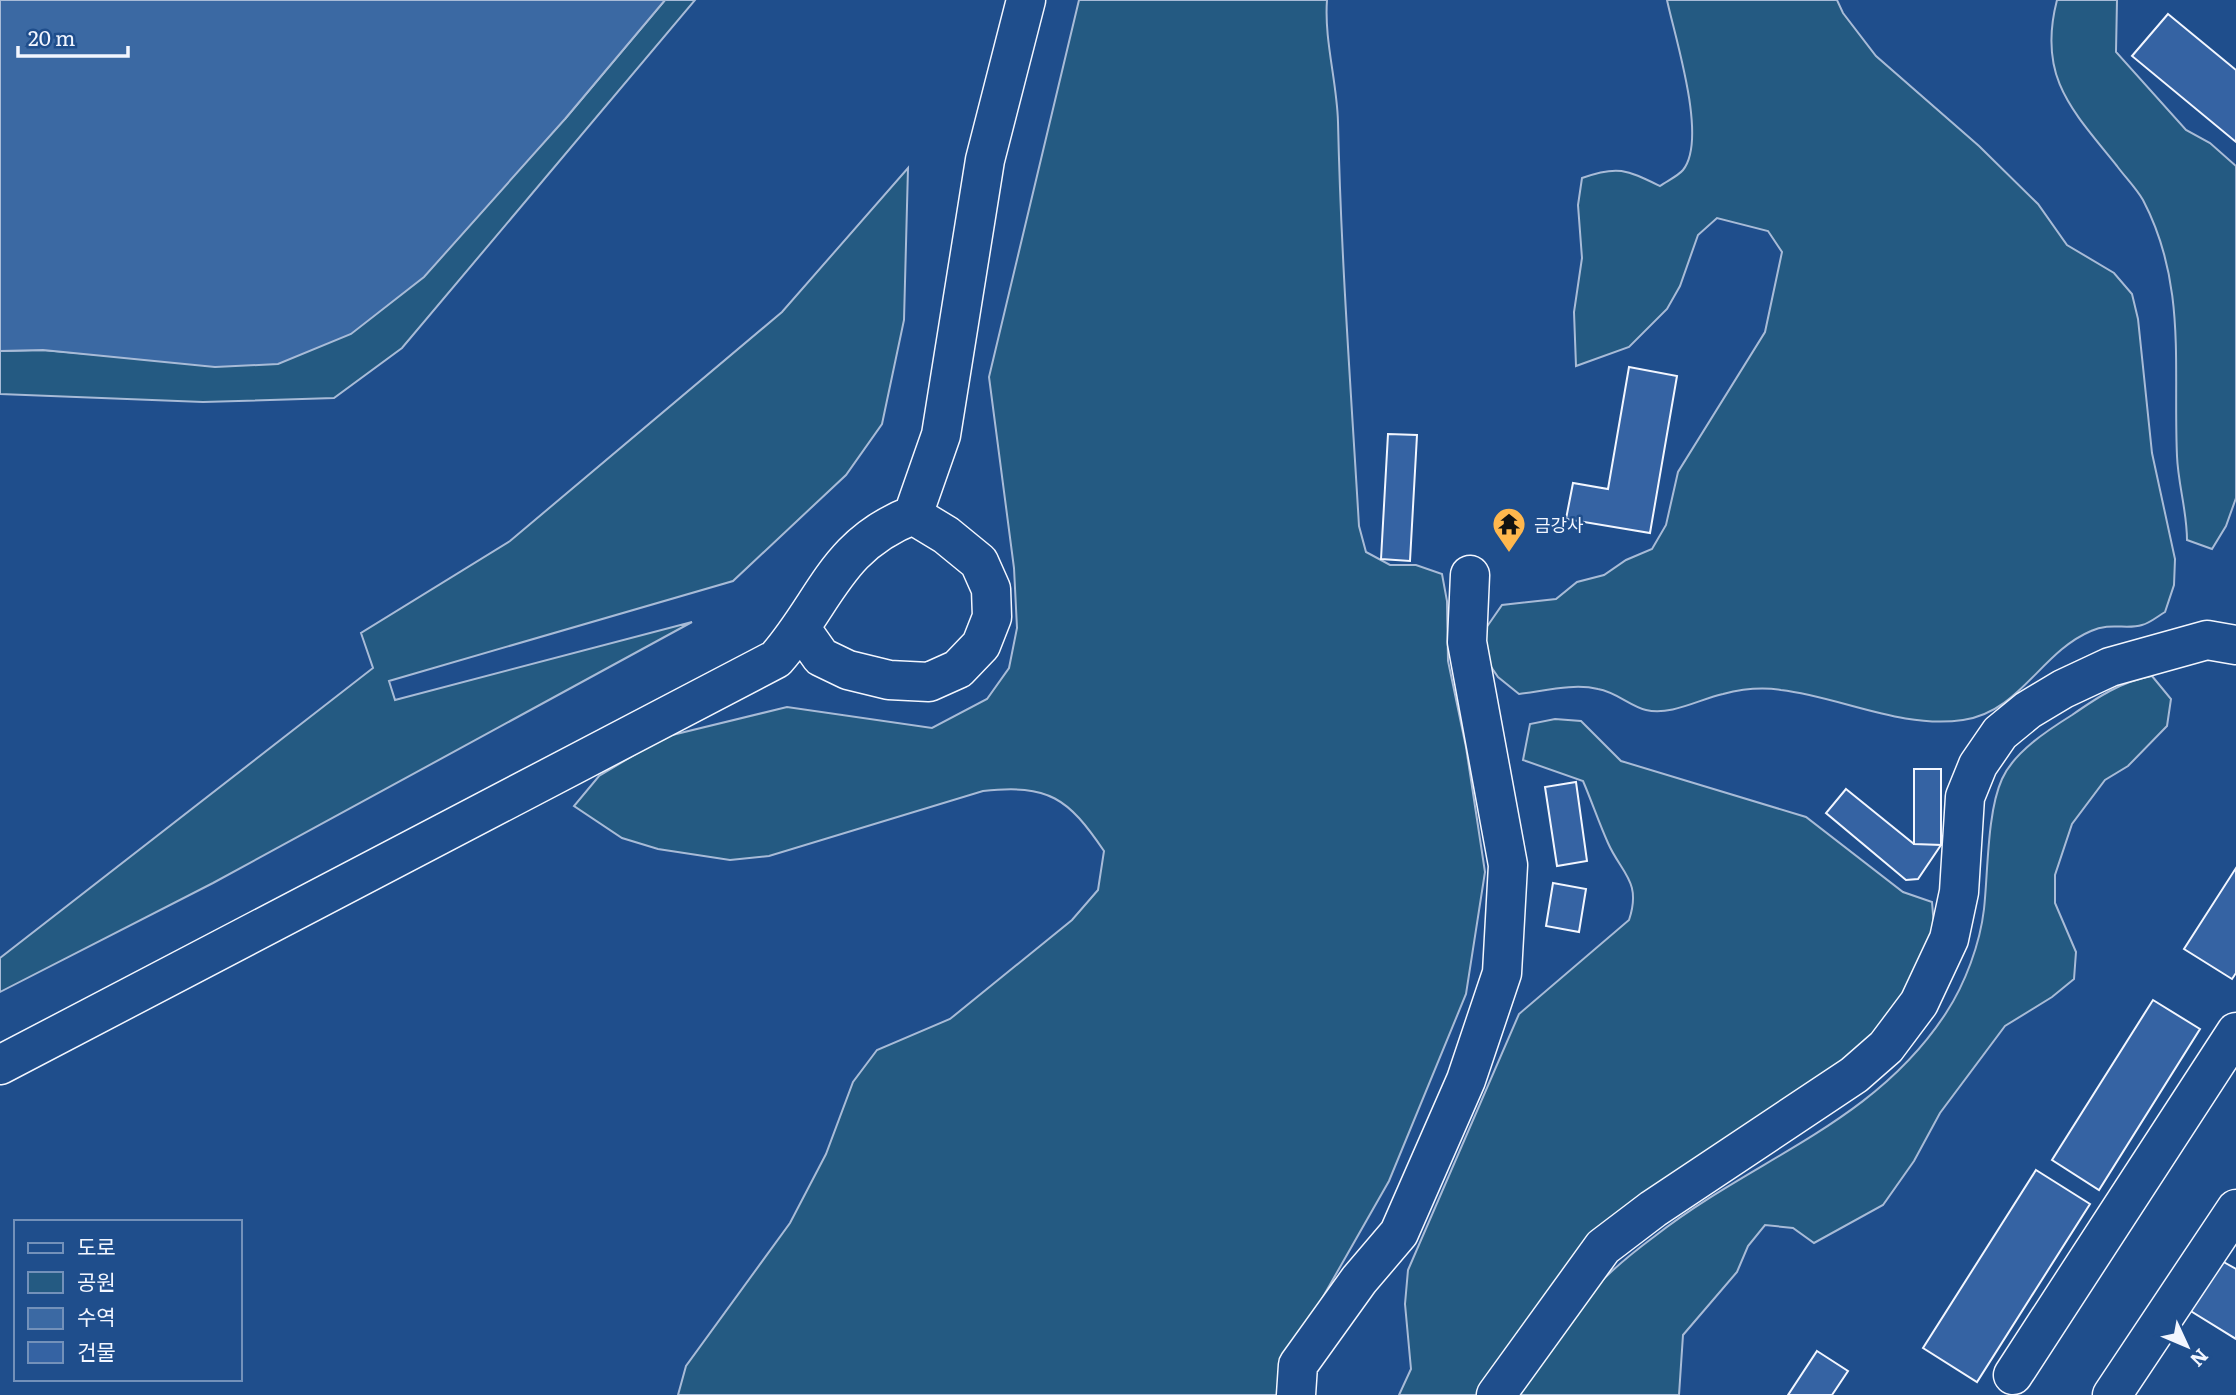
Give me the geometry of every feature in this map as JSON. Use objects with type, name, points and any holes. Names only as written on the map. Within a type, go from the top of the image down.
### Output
[{"type":"street","points":[[0,1065],[691,706],[776,659],[802,630],[830,579],[856,549],[884,526],[913,514],[941,435],[985,160],[1026,0]]},
{"type":"street","points":[[802,630],[821,657],[848,670],[889,680],[929,682],[958,669],[981,645],[992,617],[991,589],[979,562],[946,535],[913,514]]},
{"type":"street","points":[[1296,1395],[1298,1365],[1359,1280],[1399,1233],[1466,1080],[1502,972],[1508,865],[1467,642],[1470,575]]},
{"type":"street","points":[[1496,1395],[1602,1247],[1653,1209],[1854,1075],[1886,1047],[1919,1003],[1949,939],[1959,892],[1965,797],[1978,765],[2000,733],[2028,710],[2051,696],[2110,667],[2207,640],[2236,645]]},
{"type":"street","points":[[2013,1375],[2236,1032]]},
{"type":"street","points":[[2112,1395],[2236,1209]]},
{"type":"green space","points":[[665,0],[695,0],[402,348],[334,398],[203,402],[0,394],[0,351],[43,350],[124,357],[565,119]]},
{"type":"green space","points":[[1079,0],[1327,0],[1327,30],[1337,107],[1359,526],[1366,552],[1390,565],[1416,565],[1442,574],[1447,601],[1448,661],[1466,747],[1485,872],[1466,994],[1389,1181],[1303,1332],[1281,1395],[678,1395],[686,1366],[790,1223],[826,1154],[853,1082],[877,1050],[950,1019],[1072,920],[1098,890],[1104,851],[1091,833],[1079,818],[1055,798],[1025,790],[983,791],[769,856],[730,860],[658,849],[622,838],[574,806],[599,776],[664,737],[787,707],[932,728],[987,699],[1009,668],[1017,628],[1014,568],[989,377]]},
{"type":"green space","points":[[1667,0],[1837,0],[1843,13],[1876,56],[1979,146],[2038,204],[2067,245],[2114,273],[2132,294],[2138,319],[2152,453],[2175,559],[2174,585],[2165,612],[2142,625],[2105,627],[2091,631],[2058,653],[2000,706],[1983,715],[1963,720],[1917,720],[1804,694],[1767,689],[1730,692],[1675,709],[1656,711],[1640,708],[1605,691],[1589,687],[1519,694],[1498,677],[1483,655],[1486,628],[1502,605],[1556,599],[1577,582],[1604,575],[1626,560],[1652,549],[1666,525],[1678,472],[1765,332],[1782,252],[1768,231],[1717,218],[1698,235],[1680,286],[1667,309],[1629,347],[1576,366],[1574,312],[1582,258],[1578,205],[1582,178],[1622,171],[1660,186],[1683,170],[1690,155],[1691,113]]},
{"type":"green space","points":[[2057,0],[2117,0],[2116,52],[2186,130],[2210,143],[2236,166],[2236,498],[2226,526],[2212,549],[2187,540],[2177,456],[2172,294],[2157,231],[2143,200],[2086,127],[2063,91],[2055,72],[2052,51],[2052,27]]},
{"type":"green space","points":[[908,168],[904,320],[882,424],[846,475],[733,581],[389,681],[395,700],[692,622],[213,883],[0,992],[0,958],[373,668],[361,633],[510,541],[782,312]]},
{"type":"green space","points":[[2152,676],[2171,699],[2167,726],[2128,766],[2105,780],[2072,824],[2055,875],[2055,903],[2076,952],[2074,979],[2052,997],[2005,1026],[1940,1113],[1914,1161],[1883,1205],[1814,1243],[1793,1228],[1765,1225],[1748,1246],[1737,1272],[1683,1335],[1679,1395],[1518,1395],[1577,1308],[1624,1260],[1693,1209],[1848,1112],[1884,1084],[1917,1051],[1953,1002],[1975,950],[1984,909],[1993,808],[2007,769],[2032,742],[2091,702],[2119,686]]},
{"type":"green space","points":[[1555,719],[1581,721],[1621,761],[1806,817],[1903,892],[1932,902],[1935,939],[1909,992],[1875,1038],[1637,1206],[1477,1395],[1399,1395],[1411,1369],[1405,1304],[1408,1270],[1519,1014],[1629,920],[1632,907],[1633,896],[1628,878],[1608,843],[1583,781],[1523,760],[1530,724]]},
{"type":"water","points":[[0,0],[665,0],[565,119],[424,277],[351,334],[278,364],[215,367],[43,350],[0,351]]},
{"type":"building","points":[[2168,14],[2236,70],[2236,142],[2132,56]]},
{"type":"building","points":[[1629,367],[1677,376],[1650,533],[1566,519],[1573,483],[1608,489]]},
{"type":"building","points":[[1388,434],[1417,435],[1410,561],[1381,559]]},
{"type":"building","points":[[1914,769],[1941,769],[1941,845],[1914,844]]},
{"type":"building","points":[[1576,782],[1587,861],[1557,866],[1545,787]]},
{"type":"building","points":[[1846,789],[1914,844],[1941,845],[1918,879],[1906,880],[1826,813]]},
{"type":"building","points":[[2236,868],[2236,973],[2232,979],[2184,949]]},
{"type":"building","points":[[1553,883],[1586,889],[1579,932],[1546,926]]},
{"type":"building","points":[[2153,1000],[2200,1029],[2099,1190],[2052,1160]]},
{"type":"building","points":[[2036,1170],[2090,1204],[1977,1382],[1923,1348]]},
{"type":"building","points":[[2220,1260],[2236,1269],[2236,1339],[2189,1310]]},
{"type":"building","points":[[1817,1351],[1848,1371],[1832,1395],[1788,1395]]},
{"type":"place","name":"금강사","points":[[1509,554]]}]
